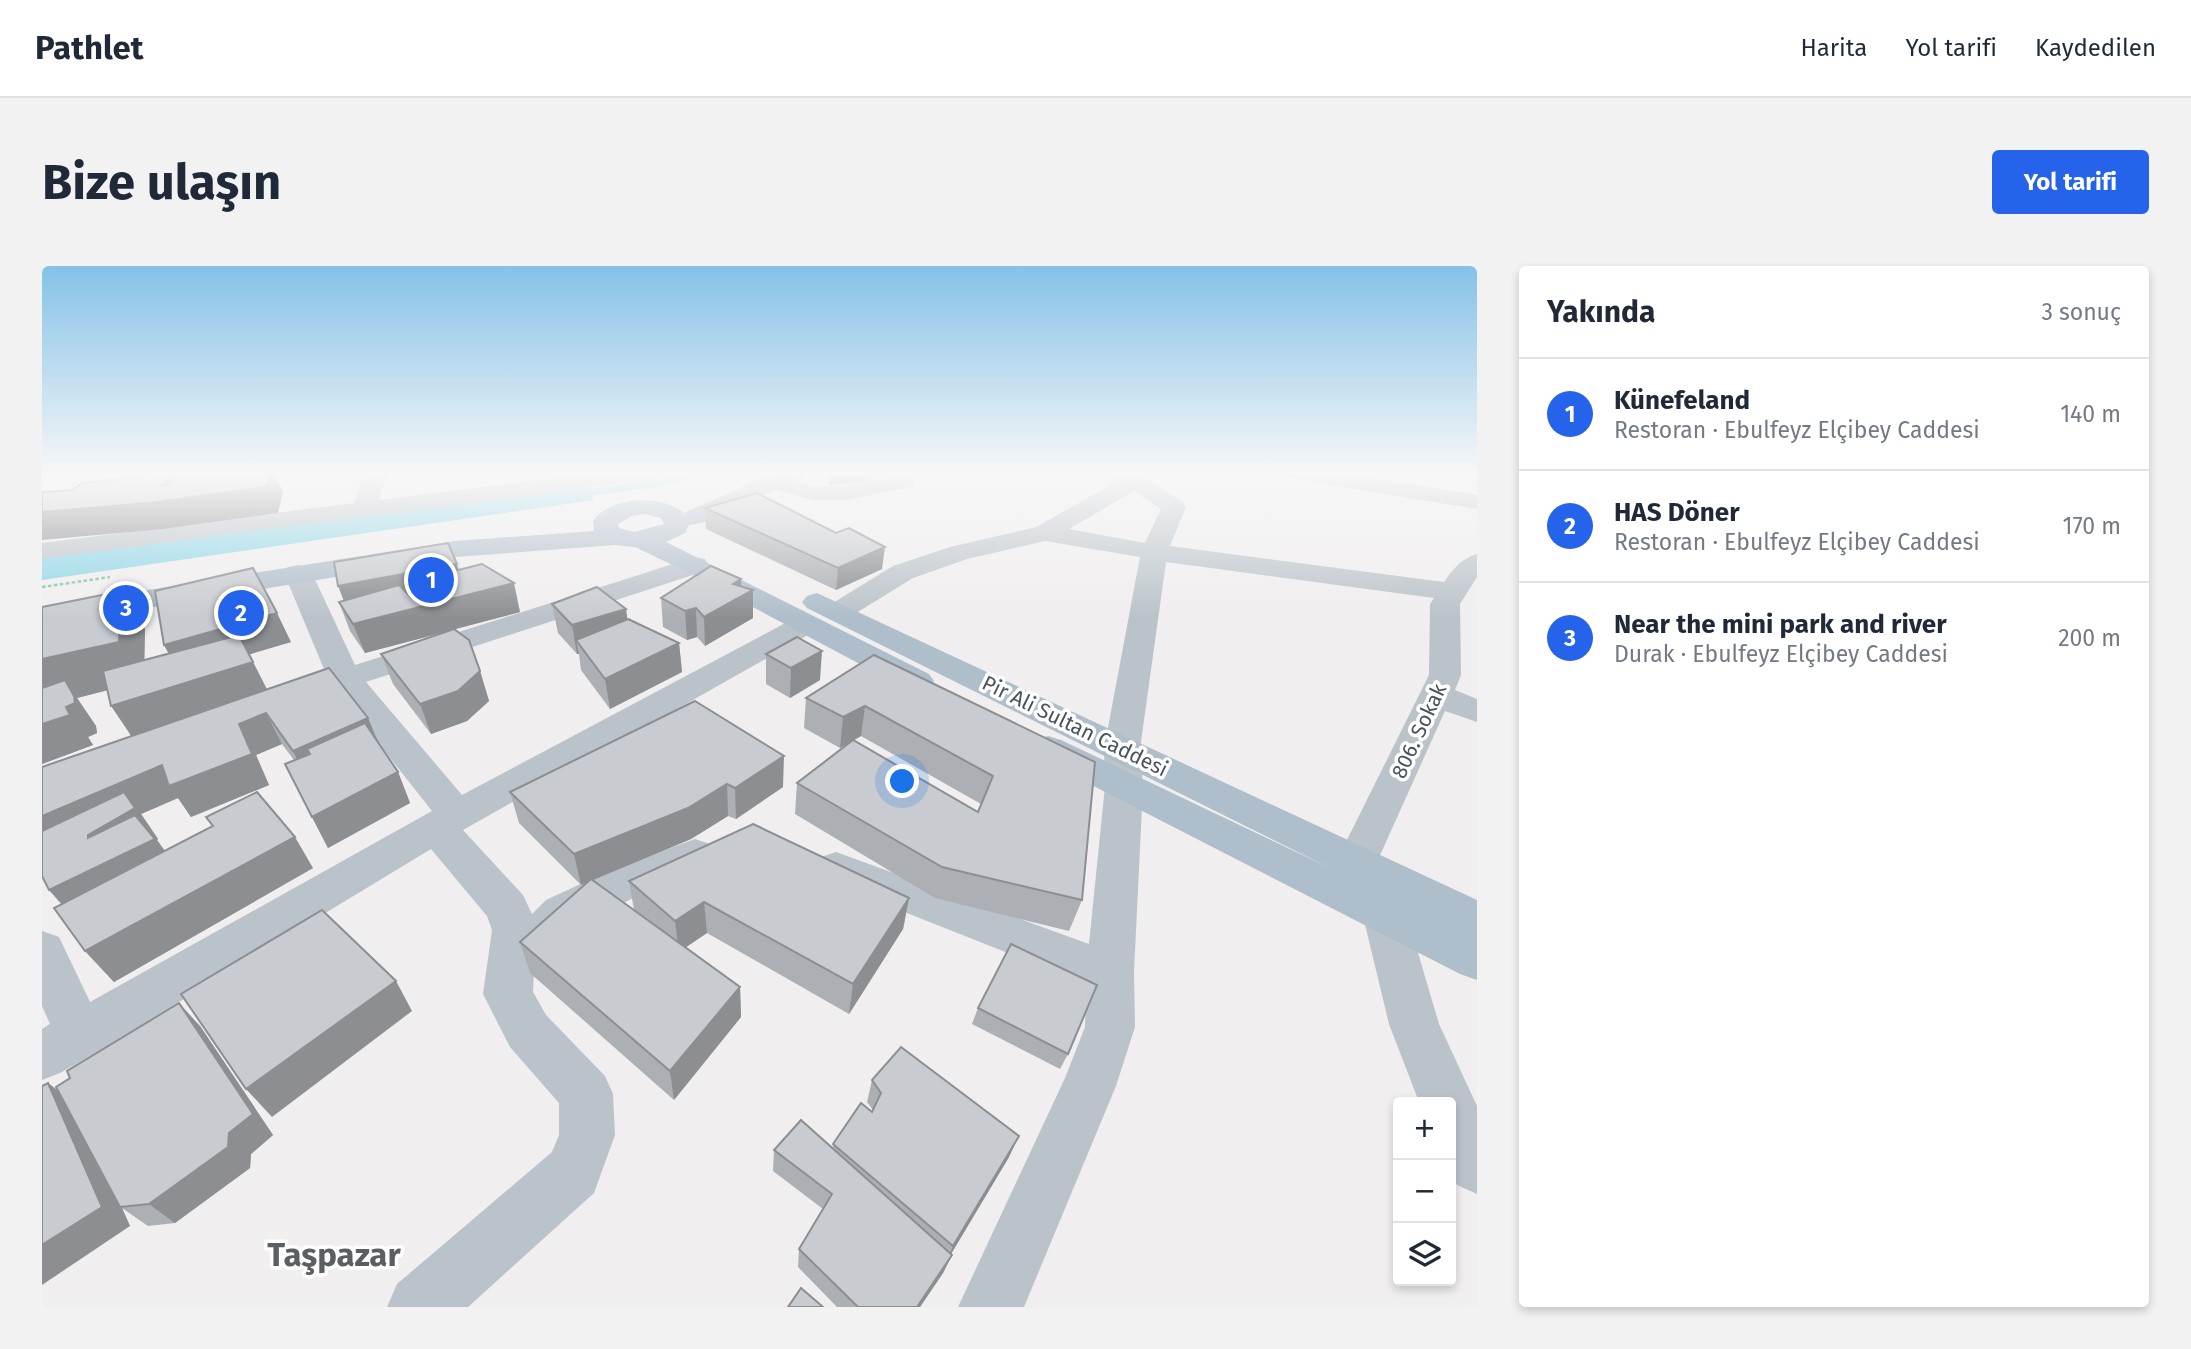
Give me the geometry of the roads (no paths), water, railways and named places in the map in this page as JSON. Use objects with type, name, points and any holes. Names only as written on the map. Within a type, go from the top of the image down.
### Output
[{"type":"main road","points":[[42,606],[132,585],[549,521]]},
{"type":"main road","points":[[42,624],[129,602],[455,549],[577,521]]},
{"type":"main road","points":[[645,521],[695,565],[821,618],[1123,768],[1384,912],[1477,960]]},
{"type":"main road","points":[[655,521],[723,556],[821,618]]},
{"type":"main road","name":"Pir Ali Sultan Caddesi","points":[[1123,768],[1357,862],[1477,920]]},
{"type":"street","points":[[42,551],[271,521]]},
{"type":"street","points":[[42,951],[61,1045],[447,821],[903,572],[971,550],[1045,533],[1063,521]]},
{"type":"street","points":[[991,1307],[1089,1086],[1110,1027],[1110,972],[1123,768],[1154,552],[1168,521]]},
{"type":"street","points":[[1045,533],[1154,552],[1451,592],[1477,562]]},
{"type":"street","points":[[265,706],[344,677],[489,634],[695,565]]},
{"type":"street","points":[[298,573],[344,677],[507,908],[515,930],[508,994],[528,1031],[586,1094],[587,1135],[573,1172],[420,1307]]},
{"type":"street","name":"806. Sokak","points":[[1357,862],[1445,675],[1445,604],[1451,592]]},
{"type":"street","points":[[1436,695],[1477,710]]},
{"type":"street","points":[[513,962],[562,913],[630,880],[705,851],[731,845]]},
{"type":"street","points":[[805,856],[1110,972]]},
{"type":"street","points":[[1384,912],[1414,1024],[1444,1097]]},
{"type":"street","points":[[1456,1123],[1477,1165]]},
{"type":"water","points":[[305,521],[452,521],[42,580],[42,558]]},
{"type":"place","name":"Künefeland","points":[[431,580]]},
{"type":"place","name":"Near the mini park and river","points":[[126,608]]},
{"type":"place","name":"HAS Döner","points":[[241,613]]},
{"type":"district","name":"Taşpazar","points":[[334,1255]]}]
